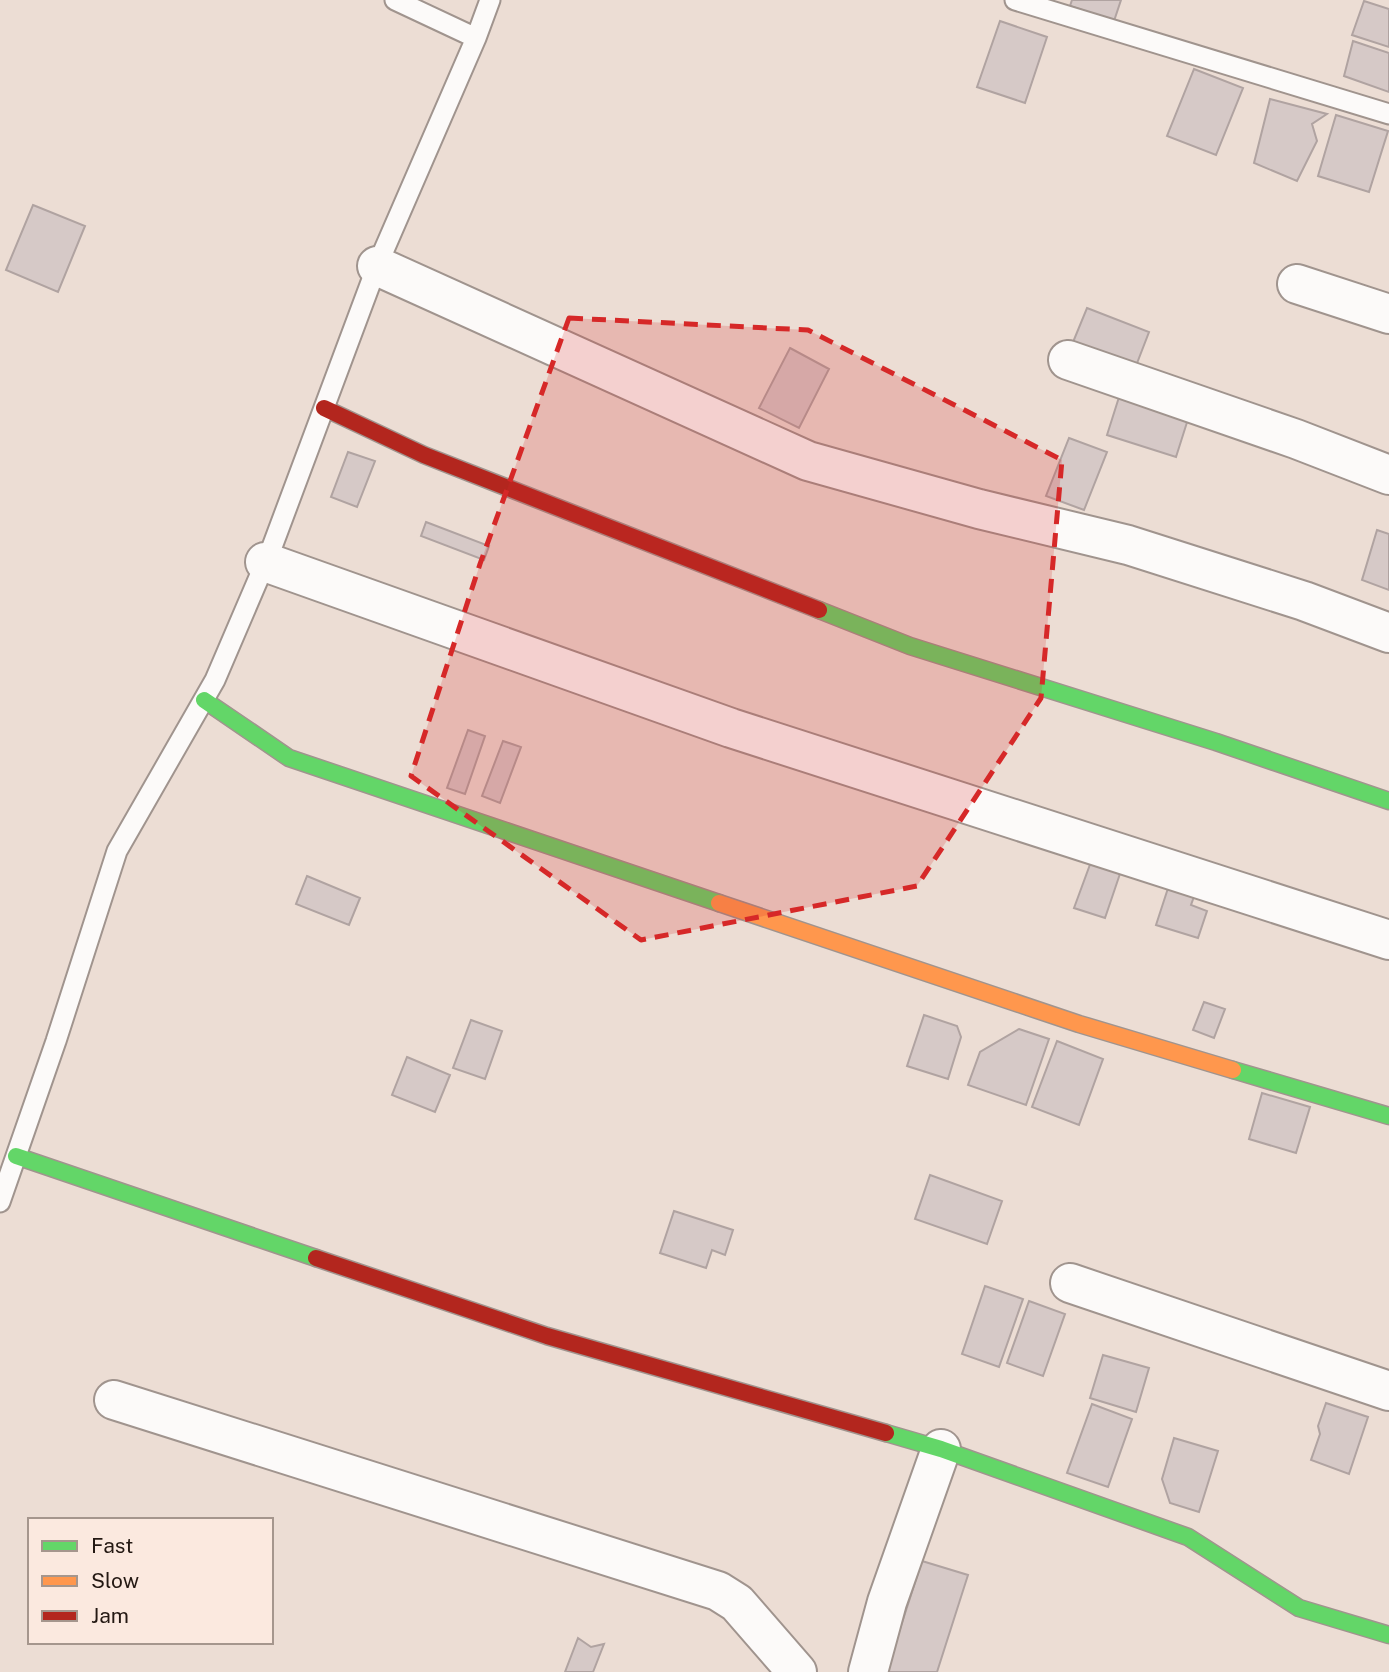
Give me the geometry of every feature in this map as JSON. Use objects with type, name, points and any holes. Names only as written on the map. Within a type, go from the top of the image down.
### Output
[{"type":"street","points":[[377,266],[808,461],[979,509],[1128,545],[1304,601],[1389,634]]},
{"type":"street","points":[[1297,284],[1389,314]]},
{"type":"street","points":[[1068,360],[1296,439],[1389,475]]},
{"type":"street","points":[[324,408],[424,456],[910,646],[1216,742],[1389,801]]},
{"type":"street","points":[[265,562],[732,728],[1389,940]]},
{"type":"street","points":[[204,700],[289,758],[1079,1024],[1389,1116]]},
{"type":"street","points":[[16,1156],[547,1336],[941,1449],[1188,1537],[1299,1608],[1389,1635]]},
{"type":"street","points":[[1070,1283],[1389,1391]]},
{"type":"street","points":[[114,1400],[718,1591],[737,1603],[797,1672]]},
{"type":"street","points":[[868,1672],[887,1602],[941,1449]]},
{"type":"lane","points":[[395,0],[476,38]]},
{"type":"lane","points":[[0,1202],[56,1041],[117,851],[215,680],[265,562],[377,266],[490,0]]},
{"type":"lane","points":[[1015,0],[1389,114]]},
{"type":"highlighted area","points":[[569,318],[808,330],[1062,460],[1041,698],[917,886],[641,940],[411,776],[480,564]]},
{"type":"building","points":[[1072,0],[1121,0],[1114,21],[1070,6]]},
{"type":"building","points":[[1364,1],[1389,9],[1389,47],[1352,35]]},
{"type":"building","points":[[1000,21],[1047,37],[1025,103],[977,87]]},
{"type":"building","points":[[1353,41],[1389,53],[1389,92],[1344,76]]},
{"type":"building","points":[[1194,69],[1243,88],[1216,155],[1167,136]]},
{"type":"building","points":[[1270,99],[1327,114],[1312,124],[1317,141],[1297,181],[1254,163]]},
{"type":"building","points":[[1336,115],[1388,131],[1369,192],[1318,176]]},
{"type":"building","points":[[33,205],[85,226],[58,292],[6,270]]},
{"type":"building","points":[[1087,308],[1149,332],[1134,371],[1071,347]]},
{"type":"building","points":[[790,348],[829,369],[799,428],[759,408]]},
{"type":"building","points":[[1120,394],[1189,416],[1176,457],[1107,435]]},
{"type":"building","points":[[1069,438],[1107,452],[1084,510],[1046,496]]},
{"type":"building","points":[[348,452],[375,461],[357,507],[331,497]]},
{"type":"building","points":[[426,522],[489,546],[484,560],[421,536]]},
{"type":"building","points":[[1377,530],[1389,534],[1389,590],[1362,580]]},
{"type":"building","points":[[468,730],[485,736],[465,794],[447,788]]},
{"type":"building","points":[[503,741],[521,747],[500,803],[482,796]]},
{"type":"building","points":[[1095,851],[1125,859],[1105,918],[1074,908]]},
{"type":"building","points":[[307,876],[360,898],[349,925],[296,904]]},
{"type":"building","points":[[1171,879],[1197,888],[1191,905],[1207,911],[1198,938],[1156,925]]},
{"type":"building","points":[[1204,1002],[1225,1009],[1214,1038],[1193,1030]]},
{"type":"building","points":[[924,1015],[957,1026],[961,1037],[948,1079],[907,1066]]},
{"type":"building","points":[[471,1020],[502,1031],[485,1079],[453,1068]]},
{"type":"building","points":[[1019,1029],[1049,1039],[1026,1105],[968,1085],[980,1052]]},
{"type":"building","points":[[1057,1041],[1103,1059],[1079,1125],[1032,1107]]},
{"type":"building","points":[[407,1057],[450,1075],[435,1112],[392,1095]]},
{"type":"building","points":[[1262,1093],[1310,1107],[1296,1153],[1249,1139]]},
{"type":"building","points":[[930,1175],[1002,1201],[987,1244],[915,1219]]},
{"type":"building","points":[[674,1211],[733,1230],[725,1255],[712,1250],[706,1268],[660,1253]]},
{"type":"building","points":[[985,1286],[1023,1299],[999,1367],[962,1354]]},
{"type":"building","points":[[1029,1301],[1065,1314],[1043,1376],[1007,1363]]},
{"type":"building","points":[[1103,1355],[1149,1368],[1136,1412],[1090,1398]]},
{"type":"building","points":[[1326,1403],[1368,1417],[1349,1474],[1311,1460]]},
{"type":"building","points":[[1092,1404],[1132,1419],[1108,1487],[1067,1473]]},
{"type":"building","points":[[1174,1438],[1218,1451],[1199,1512],[1170,1503],[1162,1479]]},
{"type":"building","points":[[922,1561],[968,1575],[937,1672],[886,1672]]},
{"type":"building","points":[[578,1638],[591,1647],[604,1644],[593,1672],[565,1672]]},
{"type":"traffic: fast","points":[[819,610],[910,646],[1216,742],[1389,801]]},
{"type":"traffic: fast","points":[[204,700],[289,758],[719,903]]},
{"type":"traffic: fast","points":[[1233,1070],[1389,1116]]},
{"type":"traffic: fast","points":[[16,1156],[316,1258]]},
{"type":"traffic: fast","points":[[886,1433],[941,1449],[1188,1537],[1299,1608],[1389,1635]]},
{"type":"traffic: slow","points":[[719,903],[1079,1024],[1233,1070]]},
{"type":"traffic: jam","points":[[324,408],[424,455],[819,610]]},
{"type":"traffic: jam","points":[[316,1258],[547,1336],[886,1433]]}]
